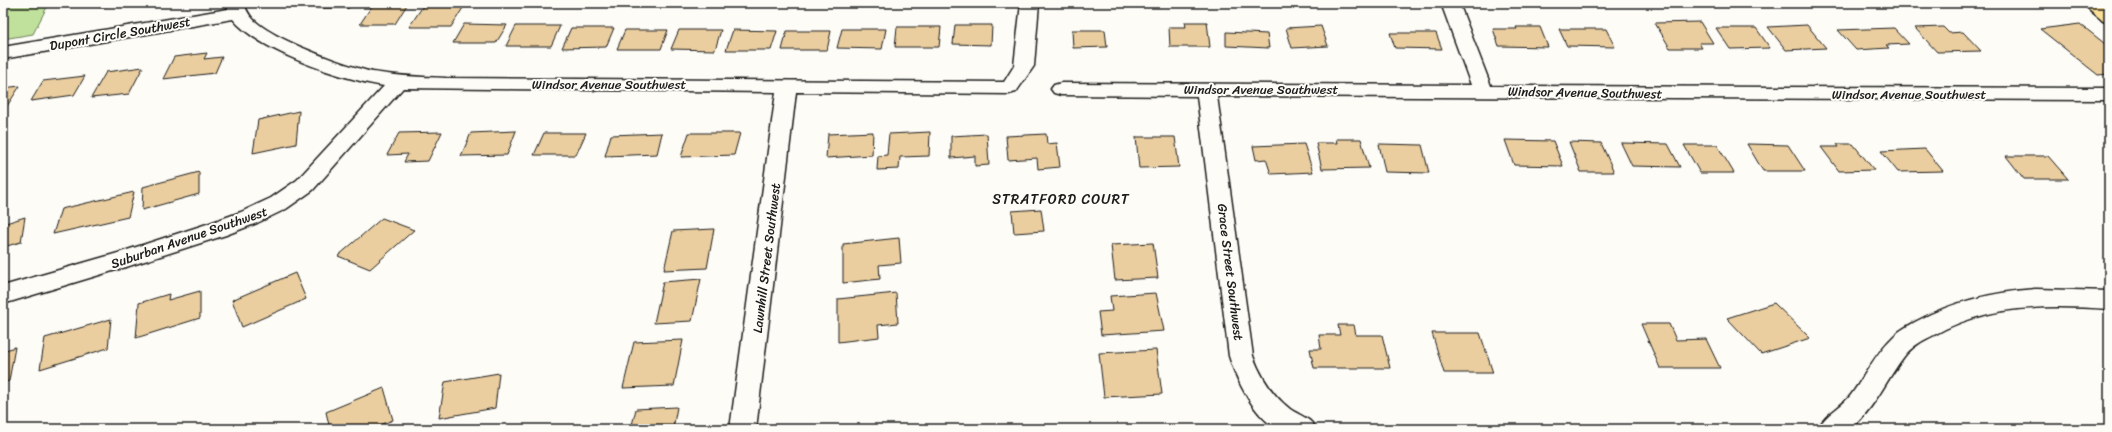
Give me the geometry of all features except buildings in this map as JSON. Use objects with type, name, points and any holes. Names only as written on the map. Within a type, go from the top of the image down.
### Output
[{"type":"main road","points":[[2091,3],[2109,17]]},
{"type":"street","name":"Windsor Avenue Southwest","points":[[237,8],[247,24],[267,38],[308,57],[368,77],[398,82],[446,84],[1009,88],[1018,77],[1024,66],[1030,3]]},
{"type":"street","points":[[1450,3],[1483,91]]},
{"type":"street","name":"Dupont Circle Southwest","points":[[3,53],[237,8]]},
{"type":"street","name":"Suburban Avenue Southwest","points":[[3,295],[124,261],[272,208],[292,196],[306,185],[398,82]]},
{"type":"street","name":"Lawnhill Street Southwest","points":[[743,429],[787,86]]},
{"type":"street","name":"Windsor Avenue Southwest","points":[[1061,89],[1802,94],[2109,94]]},
{"type":"street","name":"Grace Street Southwest","points":[[1206,89],[1241,356],[1245,370],[1257,393],[1279,414],[1303,429]]},
{"type":"street","points":[[1831,429],[1853,411],[1898,347],[1931,323],[1964,309],[1998,302],[2037,298],[2109,300]]},
{"type":"green space","points":[[3,3],[49,3],[33,34],[3,39]]},
{"type":"district","name":"STRATFORD COURT","points":[[1061,199]]}]
